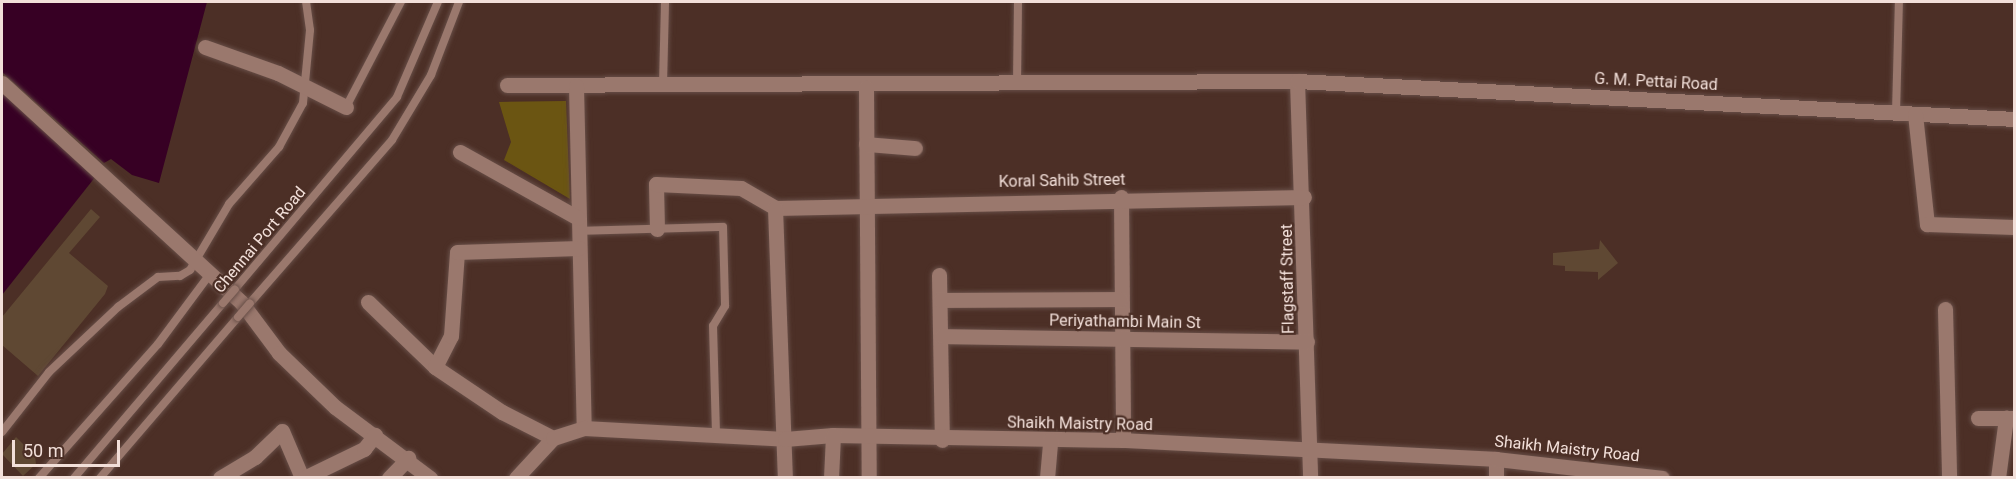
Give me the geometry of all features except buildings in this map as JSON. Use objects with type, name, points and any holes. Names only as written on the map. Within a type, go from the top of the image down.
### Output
[{"type":"street","points":[[206,47],[305,87],[346,107]]},
{"type":"street","name":"G. M. Pettai Road","points":[[507,86],[866,87],[1296,81],[2014,119]]},
{"type":"street","name":"Flagstaff Street","points":[[1296,81],[1304,197],[1310,477]]},
{"type":"street","points":[[2,82],[210,274],[263,327],[279,354],[335,408],[408,458],[430,477]]},
{"type":"street","points":[[576,86],[584,428]]},
{"type":"street","points":[[866,87],[865,204],[869,477]]},
{"type":"street","points":[[1915,114],[1927,224],[2014,227]]},
{"type":"street","points":[[866,144],[915,148]]},
{"type":"street","points":[[460,152],[578,224]]},
{"type":"street","points":[[657,229],[656,184],[741,188],[775,208],[785,477]]},
{"type":"street","points":[[1121,197],[1120,340],[1123,440]]},
{"type":"street","name":"Koral Sahib Street","points":[[775,208],[1121,197],[1304,197]]},
{"type":"street","points":[[435,367],[451,336],[457,252],[579,248]]},
{"type":"street","points":[[939,275],[942,336],[942,440]]},
{"type":"street","points":[[940,300],[1120,299]]},
{"type":"street","points":[[368,302],[435,367],[502,412],[553,438]]},
{"type":"street","points":[[1945,309],[1949,477]]},
{"type":"street","name":"Periyathambi Main St","points":[[942,336],[1307,342]]},
{"type":"street","points":[[1978,418],[2010,418],[1998,477]]},
{"type":"street","name":"Shaikh Maistry Road","points":[[516,477],[553,438],[584,428],[785,439],[833,435],[942,440],[1123,440],[1310,453],[1496,459],[1662,477]]},
{"type":"street","points":[[219,477],[255,457],[282,431],[303,477],[364,448],[375,435]]},
{"type":"street","points":[[831,477],[833,435]]},
{"type":"street","points":[[1047,477],[1050,440]]},
{"type":"street","points":[[389,477],[408,458]]},
{"type":"street","points":[[1496,459],[1496,477]]},
{"type":"lane","points":[[2,432],[49,372],[118,307],[158,277],[185,275],[196,261],[229,204],[279,147],[303,104],[310,30],[306,2]]},
{"type":"lane","points":[[346,107],[401,2]]},
{"type":"lane","name":"Chennai Port Road","points":[[74,477],[397,97],[438,2]]},
{"type":"lane","name":"Chennai Port Road","points":[[100,477],[392,140],[431,75],[459,2]]},
{"type":"lane","points":[[663,86],[665,2]]},
{"type":"lane","points":[[1017,2],[1017,85]]},
{"type":"lane","points":[[1896,113],[1899,2]]},
{"type":"lane","points":[[578,224],[657,229],[723,227],[724,306],[713,326],[716,436]]},
{"type":"lane","points":[[39,477],[158,344],[210,274]]},
{"type":"shaded area","points":[[2,2],[207,2],[159,183],[132,175],[111,159],[104,163],[2,72]]},
{"type":"shaded area","points":[[2,93],[96,176],[2,295]]},
{"type":"shaded area","points":[[566,101],[570,199],[504,160],[511,142],[499,102]]}]
